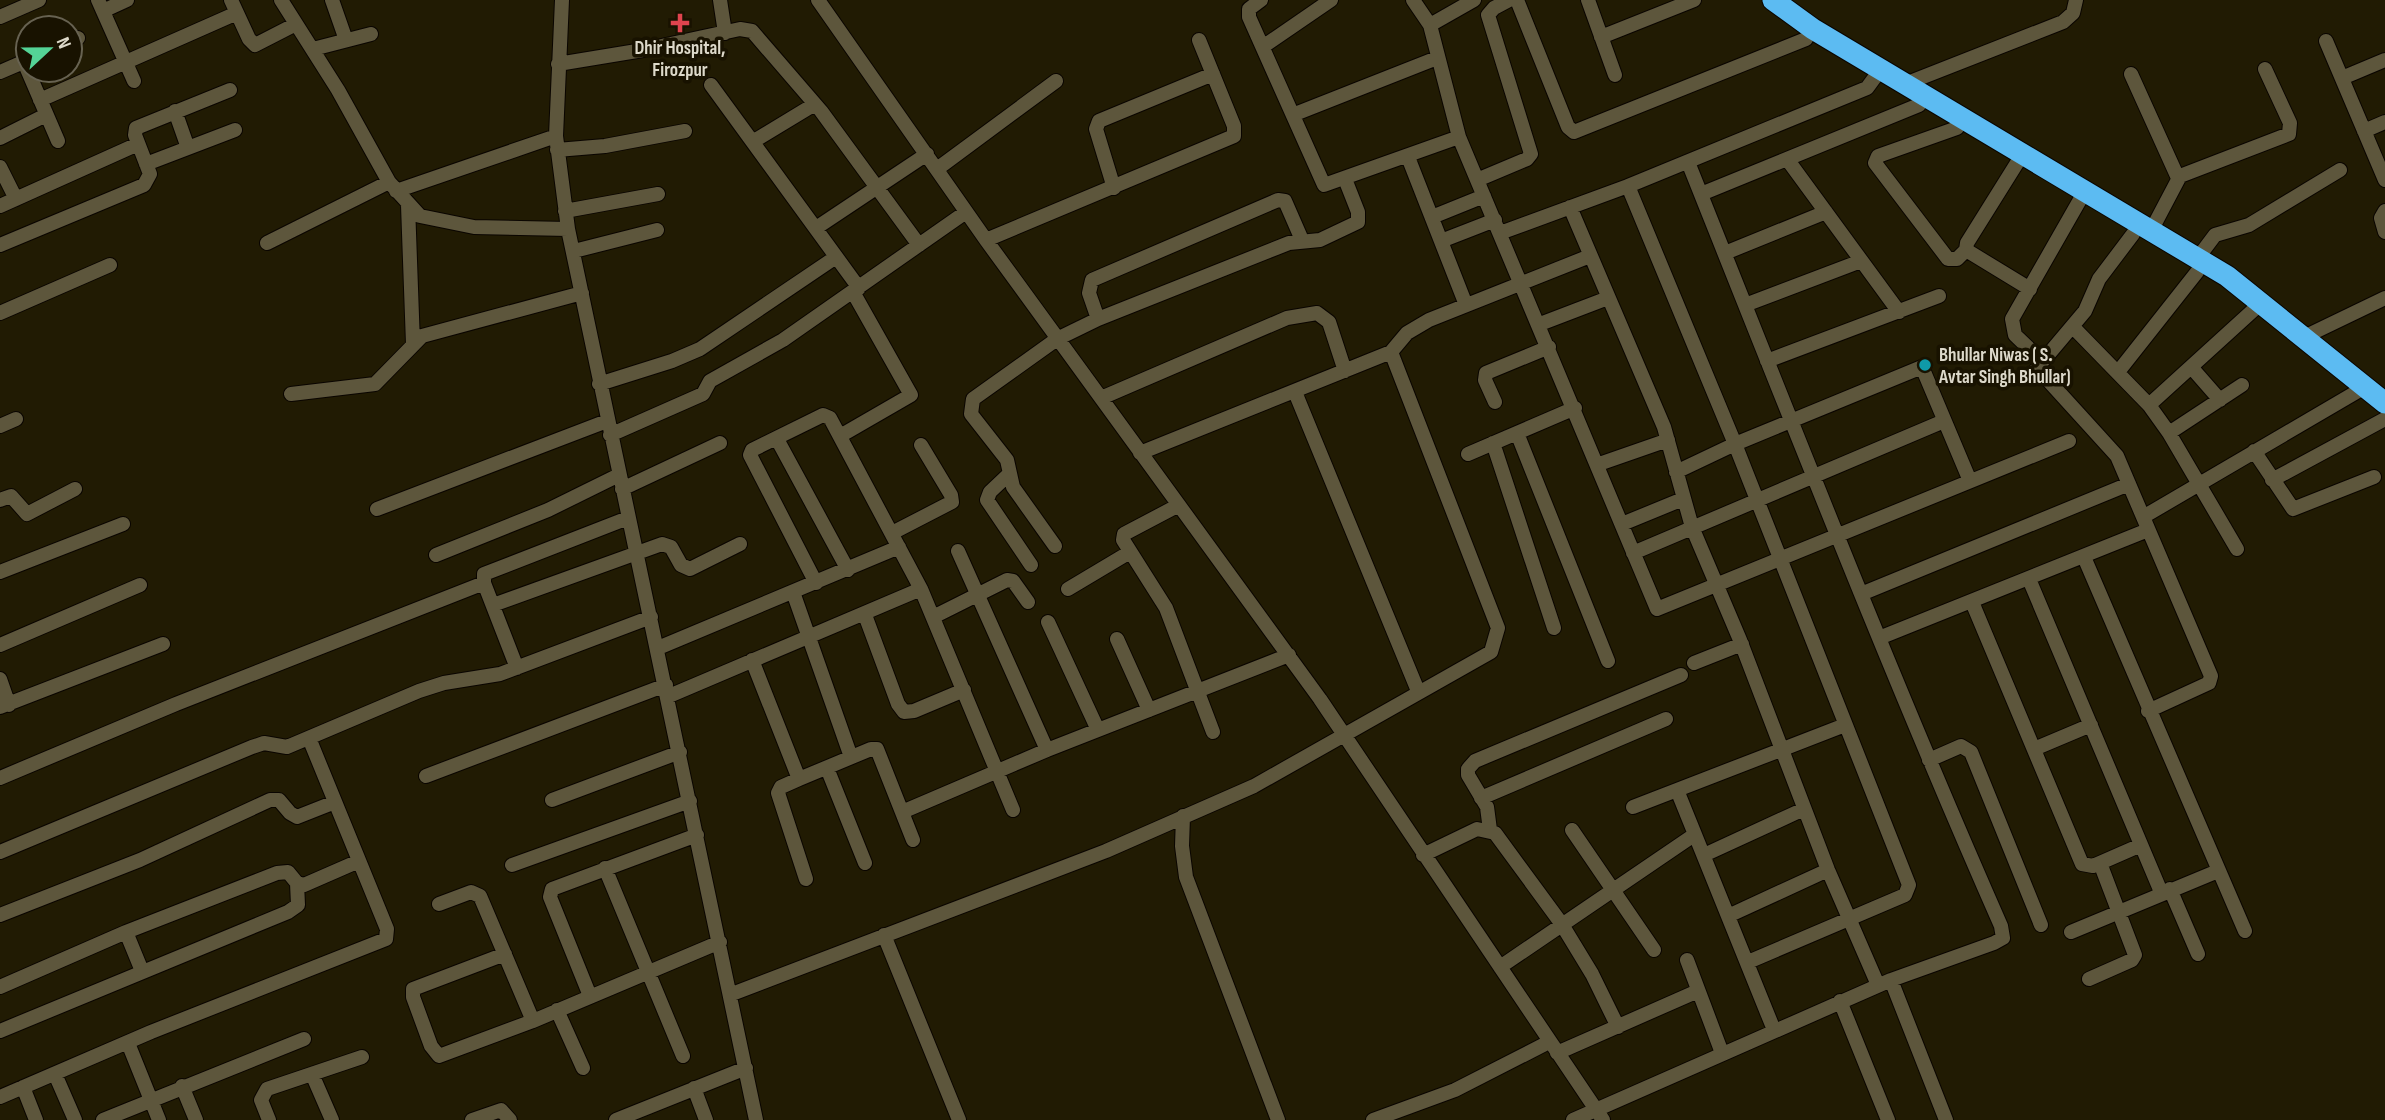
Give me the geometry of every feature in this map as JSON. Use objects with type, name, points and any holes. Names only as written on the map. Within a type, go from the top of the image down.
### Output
[{"type":"highway","points":[[1755,0],[1807,39],[1878,75],[1905,84],[2197,265],[2227,276],[2241,290],[2385,403]]},
{"type":"highway","points":[[1773,0],[1919,105],[2017,163],[2082,196]]},
{"type":"street","points":[[0,17],[39,0]]},
{"type":"street","points":[[127,0],[100,6],[134,81]]},
{"type":"street","points":[[281,0],[313,49],[393,187],[420,216],[443,223],[568,229]]},
{"type":"street","points":[[332,0],[346,40]]},
{"type":"street","points":[[562,0],[556,143],[568,229],[620,482],[668,690],[756,1120]]},
{"type":"street","points":[[720,0],[724,33]]},
{"type":"street","points":[[818,0],[1057,339],[1289,655],[1599,1115]]},
{"type":"street","points":[[1261,0],[1248,13],[1295,114],[1320,182],[1328,186],[1459,137]]},
{"type":"street","points":[[1264,46],[1331,0]]},
{"type":"street","points":[[1413,0],[1430,25],[1459,137],[1599,464],[1657,609],[2069,442]]},
{"type":"street","points":[[1477,180],[1527,159],[1531,154],[1488,15],[1494,8],[1509,0]]},
{"type":"street","points":[[1517,0],[1568,127],[1574,132],[1807,39]]},
{"type":"street","points":[[1588,0],[1615,75]]},
{"type":"street","points":[[1648,0],[1654,16]]},
{"type":"street","points":[[1601,37],[1694,0]]},
{"type":"street","points":[[1905,84],[2063,22],[2073,13],[2076,0]]},
{"type":"street","points":[[1430,25],[1471,1]]},
{"type":"street","points":[[40,100],[126,64],[234,6],[248,39],[256,45],[296,24]]},
{"type":"street","points":[[558,64],[746,29],[756,33],[815,104],[919,245]]},
{"type":"street","points":[[313,49],[371,34]]},
{"type":"street","points":[[986,240],[1234,136],[1234,127],[1199,40]]},
{"type":"street","points":[[2326,41],[2385,180]]},
{"type":"street","points":[[1295,114],[1437,58]]},
{"type":"street","points":[[2342,78],[2385,60]]},
{"type":"street","points":[[2148,710],[2209,683],[2211,676],[2117,456],[2104,439],[2038,372],[2041,360],[2085,311],[2098,279],[2142,232],[2178,177],[2289,134],[2290,123],[2265,69]]},
{"type":"street","points":[[1114,188],[1096,129],[1098,121],[1213,74]]},
{"type":"street","points":[[2131,74],[2178,177]]},
{"type":"street","points":[[1441,242],[1570,207],[1629,186],[1867,88],[1878,75]]},
{"type":"street","points":[[937,169],[1056,81]]},
{"type":"street","points":[[34,84],[58,141]]},
{"type":"street","points":[[711,85],[836,257],[911,395],[840,436]]},
{"type":"street","points":[[0,245],[144,186],[150,177],[135,135],[138,125],[230,90]]},
{"type":"street","points":[[754,141],[815,104]]},
{"type":"street","points":[[1702,194],[1919,105]]},
{"type":"street","points":[[175,111],[188,148]]},
{"type":"street","points":[[0,138],[46,115]]},
{"type":"street","points":[[2364,131],[2385,122]]},
{"type":"street","points":[[1957,128],[1878,156],[1875,163],[1948,259],[1957,259],[1966,250],[1967,243],[2017,163]]},
{"type":"street","points":[[146,164],[235,130]]},
{"type":"street","points":[[267,243],[393,187],[556,143],[613,145],[685,131]]},
{"type":"street","points":[[0,206],[138,144]]},
{"type":"street","points":[[816,228],[927,154]]},
{"type":"street","points":[[1408,157],[1466,305]]},
{"type":"street","points":[[1787,159],[1899,312]]},
{"type":"street","points":[[1573,1120],[1599,1115],[1722,1053],[1884,982],[2003,938],[2001,926],[1929,760],[1812,475],[1688,162]]},
{"type":"street","points":[[0,167],[16,199]]},
{"type":"street","points":[[2118,372],[2220,232],[2249,225],[2340,170]]},
{"type":"street","points":[[1055,546],[1015,491],[1008,462],[971,414],[970,404],[1057,339],[1098,319],[1302,240],[1320,240],[1358,222],[1359,212],[1345,179]]},
{"type":"street","points":[[1629,186],[1735,444],[1909,885],[1905,895],[1748,962]]},
{"type":"street","points":[[565,211],[658,194]]},
{"type":"street","points":[[1432,217],[1484,196]]},
{"type":"street","points":[[2041,360],[2015,335],[2011,325],[2082,196]]},
{"type":"street","points":[[1098,319],[1089,293],[1093,280],[1278,200],[1285,201],[1302,240]]},
{"type":"street","points":[[408,205],[413,344]]},
{"type":"street","points":[[1570,207],[1668,440],[1682,499],[1692,527],[1742,645],[1828,870],[1850,920],[1884,982],[1946,1120]]},
{"type":"street","points":[[2385,211],[2381,218],[2385,232]]},
{"type":"street","points":[[377,509],[703,394],[710,381],[783,340],[966,212]]},
{"type":"street","points":[[1725,254],[1826,212]]},
{"type":"street","points":[[574,251],[657,230]]},
{"type":"street","points":[[1966,250],[2030,289]]},
{"type":"street","points":[[1140,453],[1391,352],[1419,325],[1590,256]]},
{"type":"street","points":[[599,384],[700,349],[836,257]]},
{"type":"street","points":[[1745,305],[1861,261]]},
{"type":"street","points":[[0,313],[110,265]]},
{"type":"street","points":[[291,394],[375,384],[413,344],[431,332],[582,293]]},
{"type":"street","points":[[1767,361],[1939,296]]},
{"type":"street","points":[[1539,324],[1608,298]]},
{"type":"street","points":[[2304,337],[2385,298]]},
{"type":"street","points":[[2149,405],[2260,304]]},
{"type":"street","points":[[1101,398],[1287,318],[1317,313],[1329,322],[1345,371]]},
{"type":"street","points":[[2073,327],[2149,405],[2169,433],[2236,549]]},
{"type":"street","points":[[1495,402],[1485,380],[1486,373],[1549,347]]},
{"type":"street","points":[[732,994],[1106,851],[1273,778],[1344,738],[1418,691],[1491,652],[1498,628],[1391,352]]},
{"type":"street","points":[[1676,472],[1735,444],[1922,367],[1970,481]]},
{"type":"street","points":[[2192,368],[2220,400]]},
{"type":"street","points":[[2169,433],[2242,386]]},
{"type":"street","points":[[1879,638],[2084,557],[2145,523],[2198,484],[2365,387]]},
{"type":"street","points":[[1295,392],[1418,691]]},
{"type":"street","points":[[1468,454],[1575,408]]},
{"type":"street","points":[[816,583],[751,460],[752,450],[823,415],[830,418],[922,589],[1013,810]]},
{"type":"street","points":[[0,426],[16,419]]},
{"type":"street","points":[[2272,480],[2385,419]]},
{"type":"street","points":[[1633,553],[1944,421]]},
{"type":"street","points":[[1517,433],[1608,662]]},
{"type":"street","points":[[778,439],[848,570]]},
{"type":"street","points":[[1599,464],[1668,440]]},
{"type":"street","points":[[436,555],[720,443]]},
{"type":"street","points":[[1493,443],[1554,628]]},
{"type":"street","points":[[892,533],[952,502],[951,495],[920,445]]},
{"type":"street","points":[[2254,451],[2288,506],[2297,509],[2374,477]]},
{"type":"street","points":[[1009,474],[990,492],[987,500],[1031,565]]},
{"type":"street","points":[[1861,594],[2129,484]]},
{"type":"street","points":[[0,500],[12,496],[27,514],[75,489]]},
{"type":"street","points":[[1622,524],[1682,499]]},
{"type":"street","points":[[1179,505],[1125,534],[1123,540],[1166,608],[1200,690],[1213,732]]},
{"type":"street","points":[[517,668],[484,583],[484,574],[628,518]]},
{"type":"street","points":[[0,572],[122,524]]},
{"type":"street","points":[[493,605],[636,552],[665,544],[671,547],[684,567],[690,569],[740,544]]},
{"type":"street","points":[[658,648],[899,547]]},
{"type":"street","points":[[958,551],[1047,750]]},
{"type":"street","points":[[1068,589],[1129,552]]},
{"type":"street","points":[[2084,557],[2245,931]]},
{"type":"street","points":[[933,617],[1010,579],[1028,602]]},
{"type":"street","points":[[2029,579],[2141,845],[2198,954]]},
{"type":"street","points":[[0,778],[177,704],[484,583]]},
{"type":"street","points":[[0,645],[140,585]]},
{"type":"street","points":[[426,776],[752,660],[922,589]]},
{"type":"street","points":[[793,592],[851,757]]},
{"type":"street","points":[[1972,602],[2079,859],[2086,866],[2141,845]]},
{"type":"street","points":[[865,615],[898,704],[904,712],[914,711],[964,690]]},
{"type":"street","points":[[0,852],[252,747],[264,743],[284,748],[427,689],[493,676],[651,617]]},
{"type":"street","points":[[1048,622],[1098,730]]},
{"type":"street","points":[[1117,639],[1149,710]]},
{"type":"street","points":[[0,679],[5,706],[163,644]]},
{"type":"street","points":[[1693,663],[1742,645]]},
{"type":"street","points":[[902,812],[1047,750],[1289,655]]},
{"type":"street","points":[[752,660],[799,779]]},
{"type":"street","points":[[1618,1027],[1592,974],[1561,923],[1490,830],[1489,812],[1468,775],[1468,769],[1475,761],[1681,675]]},
{"type":"street","points":[[1481,798],[1666,719]]},
{"type":"street","points":[[1633,807],[1782,752],[1845,725]]},
{"type":"street","points":[[2034,749],[2091,725]]},
{"type":"street","points":[[0,1097],[128,1043],[383,943],[387,929],[309,738]]},
{"type":"street","points":[[1929,760],[1961,746],[1971,752],[2041,925]]},
{"type":"street","points":[[806,879],[778,793],[781,787],[871,749],[879,752],[913,840]]},
{"type":"street","points":[[552,800],[680,752]]},
{"type":"street","points":[[827,768],[865,863]]},
{"type":"street","points":[[1676,790],[1774,1030]]},
{"type":"street","points":[[0,915],[140,860],[270,800],[279,800],[297,817],[335,802]]},
{"type":"street","points":[[512,865],[690,801]]},
{"type":"street","points":[[1704,855],[1804,809]]},
{"type":"street","points":[[1183,816],[1182,846],[1186,877],[1278,1120]]},
{"type":"street","points":[[1423,855],[1477,829],[1490,830]]},
{"type":"street","points":[[1572,830],[1654,950]]},
{"type":"street","points":[[590,996],[550,892],[556,887],[605,868],[697,835]]},
{"type":"street","points":[[1500,967],[1694,835]]},
{"type":"street","points":[[297,883],[307,884],[359,861]]},
{"type":"street","points":[[2089,979],[2134,958],[2099,863]]},
{"type":"street","points":[[605,868],[683,1056]]},
{"type":"street","points":[[1728,916],[1828,870]]},
{"type":"street","points":[[0,987],[126,932],[283,871],[292,874],[297,883],[299,899],[295,908],[0,1031]]},
{"type":"street","points":[[2071,932],[2218,871]]},
{"type":"street","points":[[439,904],[476,892],[533,1021]]},
{"type":"street","points":[[126,932],[142,971]]},
{"type":"street","points":[[884,935],[959,1120]]},
{"type":"street","points":[[505,954],[413,989],[413,997],[434,1052],[443,1056],[720,942]]},
{"type":"street","points":[[1687,960],[1722,1053]]},
{"type":"street","points":[[1373,1120],[1455,1090],[1553,1047],[1618,1027],[1698,990]]},
{"type":"street","points":[[1840,1002],[1888,1120]]},
{"type":"street","points":[[557,1010],[583,1068]]},
{"type":"street","points":[[103,1120],[304,1039]]},
{"type":"street","points":[[128,1043],[159,1120]]},
{"type":"street","points":[[269,1120],[261,1100],[262,1092],[362,1057]]},
{"type":"street","points":[[616,1120],[746,1068]]},
{"type":"street","points":[[312,1073],[332,1120]]},
{"type":"street","points":[[55,1074],[75,1120]]},
{"type":"street","points":[[182,1086],[196,1120]]},
{"type":"street","points":[[23,1087],[36,1120]]},
{"type":"street","points":[[694,1088],[706,1120]]},
{"type":"street","points":[[472,1120],[500,1110],[510,1120]]},
{"type":"place","name":"Dhir Hospital, Firozpur","points":[[680,23]]},
{"type":"place","name":"Bhullar Niwas ( S. Avtar Singh Bhullar)","points":[[1925,365]]}]
